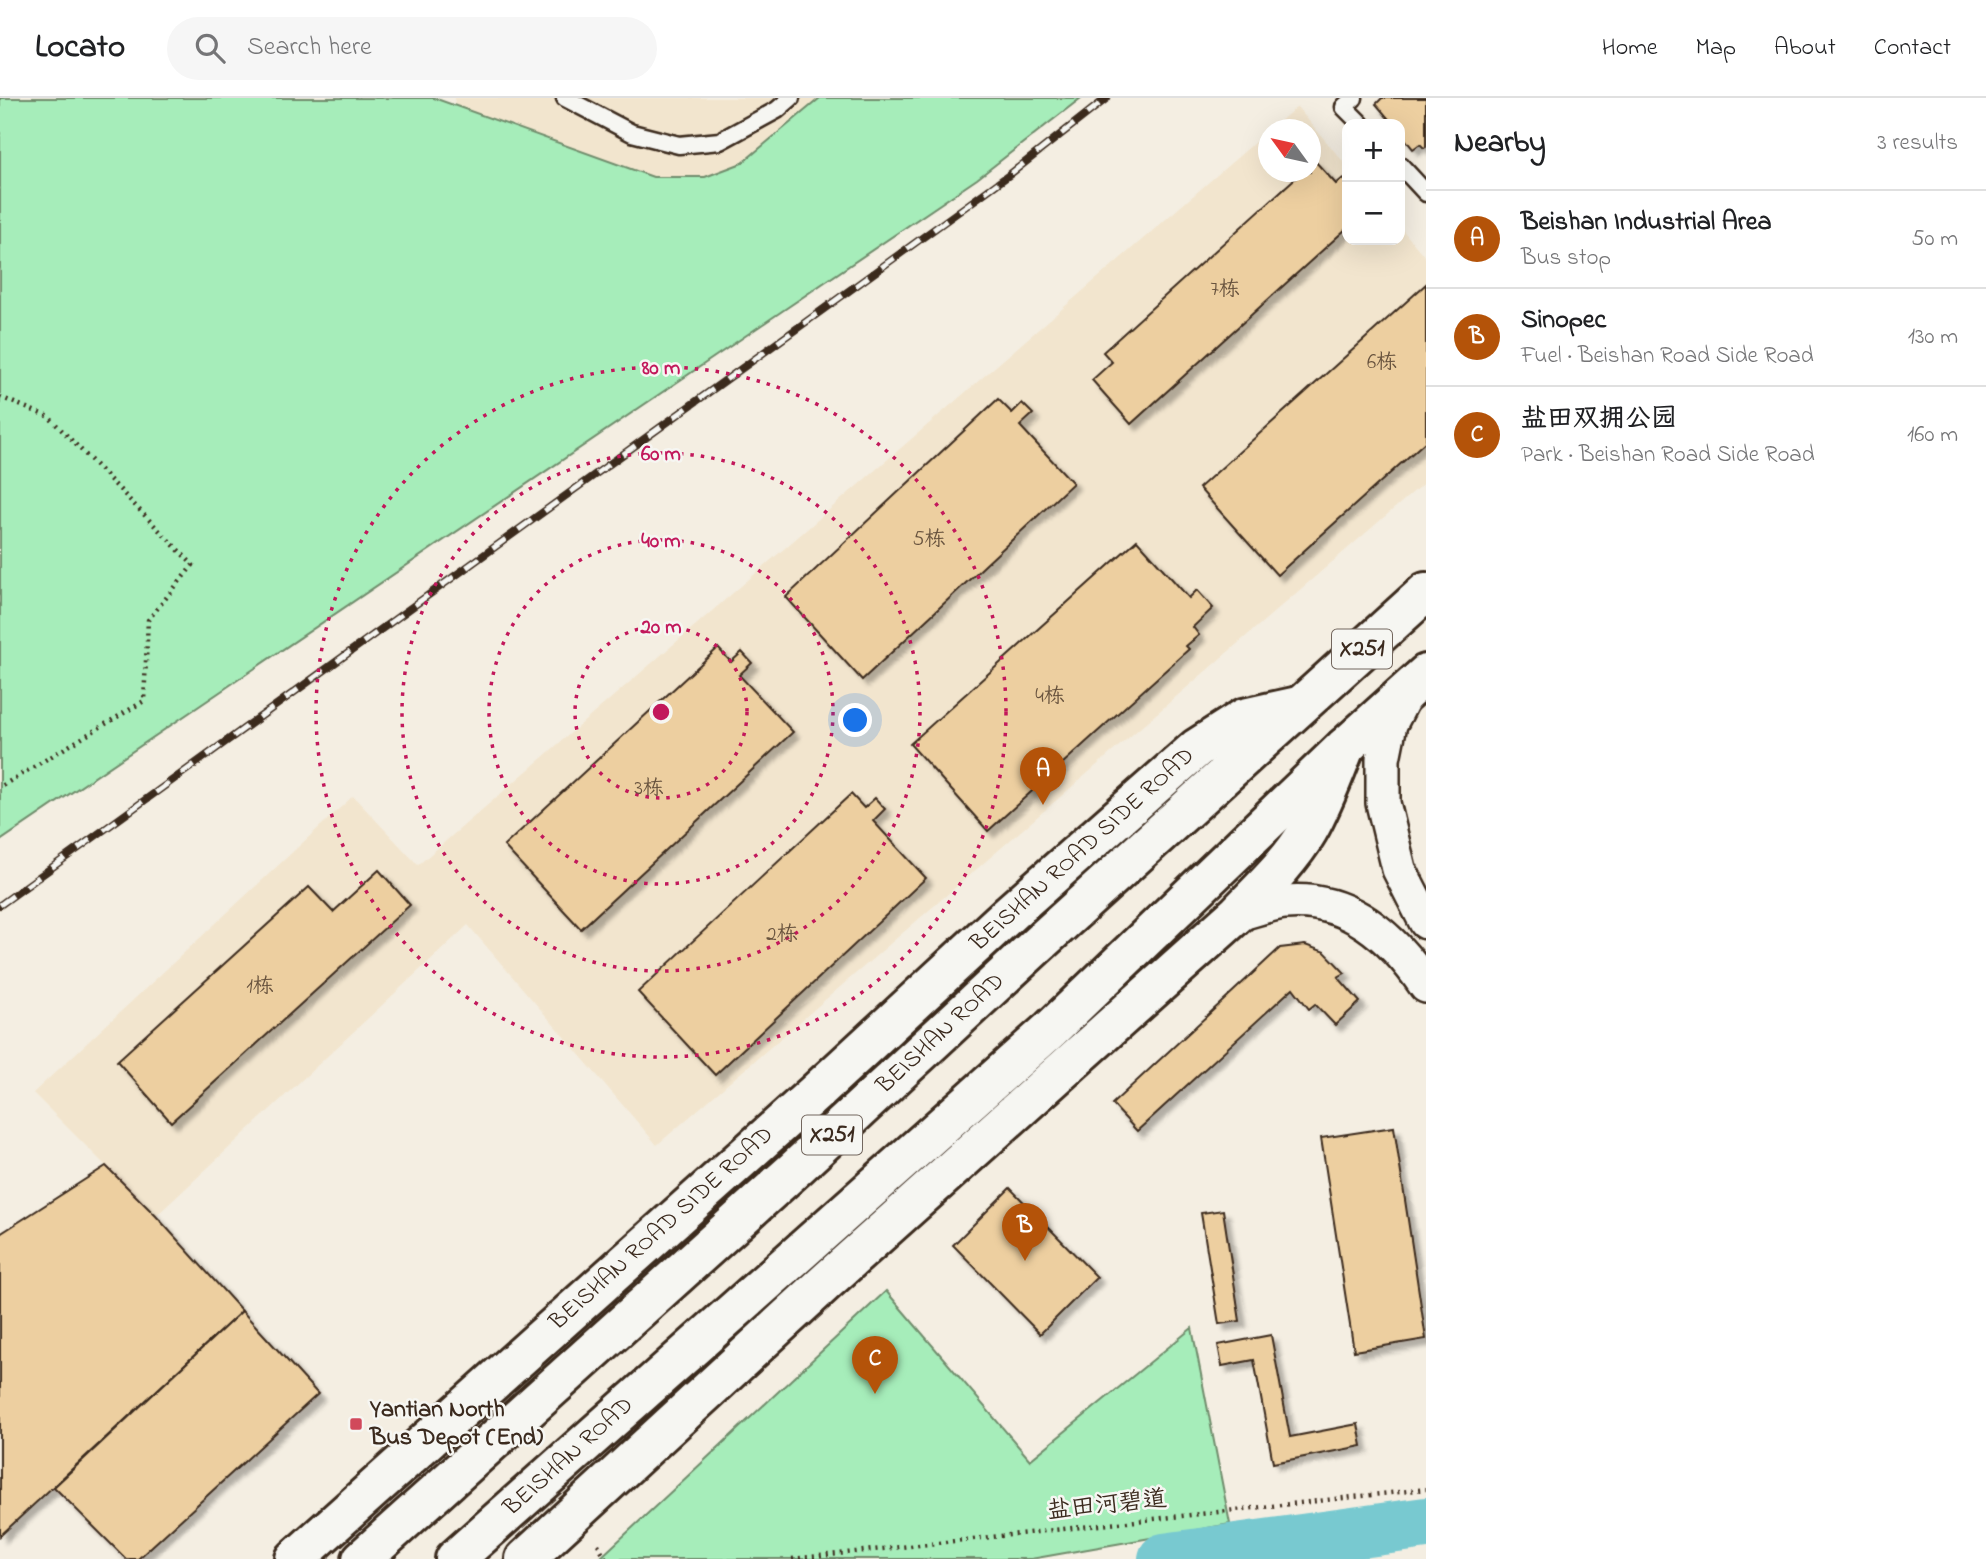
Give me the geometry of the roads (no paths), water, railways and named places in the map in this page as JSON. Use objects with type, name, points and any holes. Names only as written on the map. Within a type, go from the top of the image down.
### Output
[{"type":"main road","name":"BEISHAN ROAD","points":[[362,1559],[823,1144],[1297,706],[1426,592]]},
{"type":"main road","name":"BEISHAN ROAD","points":[[455,1559],[1051,1029],[1345,747],[1417,682]]},
{"type":"main road","name":"BEISHAN ROAD SIDE ROAD","points":[[295,1559],[804,1103],[1011,912],[1197,748],[1244,718],[1297,706]]},
{"type":"main road","points":[[525,1559],[828,1280],[1237,914],[1277,872],[1308,832],[1345,747]]},
{"type":"street","points":[[1417,682],[1390,724],[1383,759],[1383,803],[1399,869],[1426,922]]},
{"type":"street","points":[[1237,914],[1285,902],[1342,909],[1373,926],[1409,960],[1426,986]]},
{"type":"lane","points":[[565,98],[632,133],[679,145],[719,141],[777,110],[791,98]]},
{"type":"lane","points":[[1353,98],[1344,107],[1356,119]]},
{"type":"lane","points":[[1405,170],[1426,193]]},
{"type":"waterway","points":[[1164,1559],[1426,1523]]},
{"type":"railway","points":[[0,905],[1009,175],[1107,98]]},
{"type":"place","name":"Beishan Industrial Area","points":[[1043,805]]},
{"type":"place","name":"Sinopec","points":[[1025,1261]]},
{"type":"place","name":"盐田双拥公园","points":[[875,1394]]},
{"type":"place","name":"Yantian North Bus Depot (End)","points":[[356,1424]]}]
